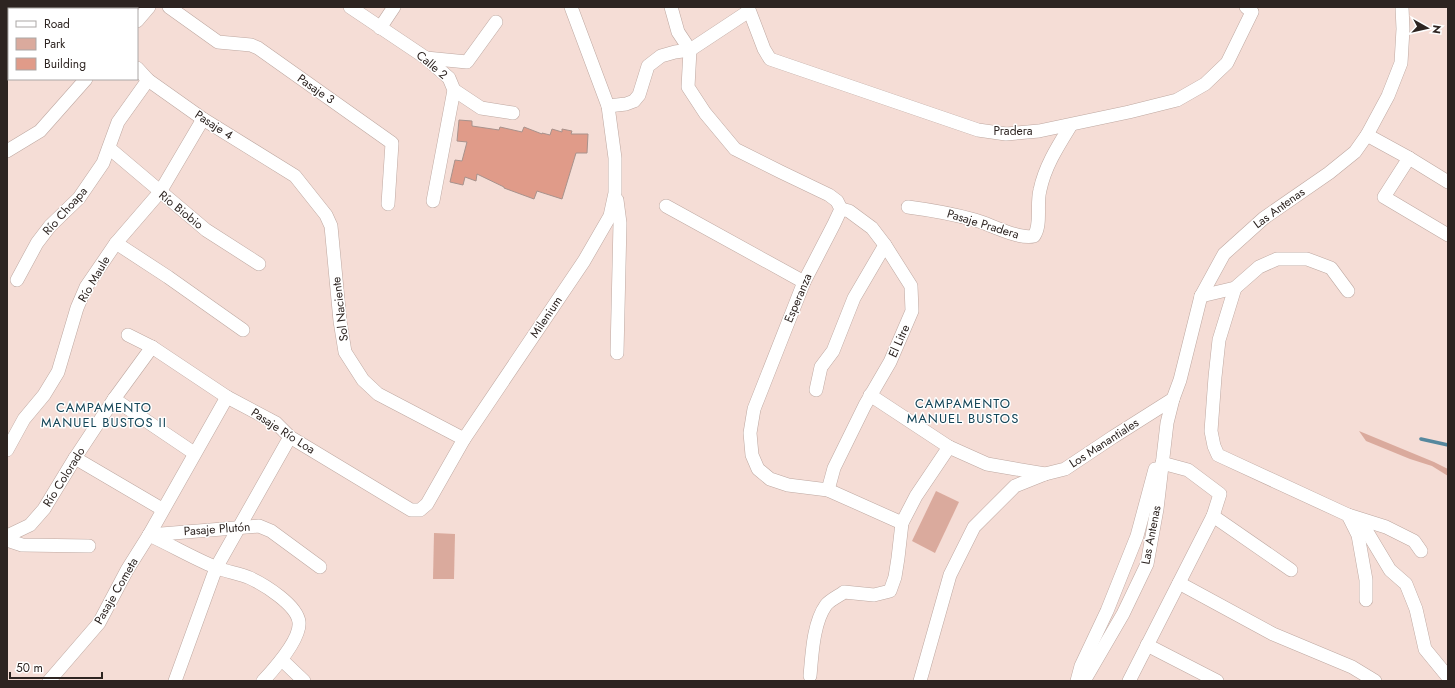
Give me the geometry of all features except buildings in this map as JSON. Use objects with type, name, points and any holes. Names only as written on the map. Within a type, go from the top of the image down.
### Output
[{"type":"street","name":"Pasaje 3","points":[[169,7],[218,42],[251,45],[258,48],[392,143],[388,204]]},
{"type":"street","name":"Calle 2","points":[[350,7],[426,58],[448,78],[454,90],[433,201]]},
{"type":"street","points":[[380,28],[394,7]]},
{"type":"street","name":"Milenium","points":[[420,510],[427,504],[464,439],[584,261],[610,216],[615,193],[615,158],[608,106],[571,7]]},
{"type":"street","points":[[671,7],[678,32],[690,50],[688,87],[705,113],[736,149],[829,195],[837,200],[840,209]]},
{"type":"street","points":[[608,106],[626,104],[634,101],[639,95],[648,66],[661,56],[690,50],[749,9]]},
{"type":"street","name":"Pradera","points":[[749,9],[764,49],[770,59],[978,130],[1006,134],[1039,131],[1071,125],[1177,100],[1206,84],[1227,63],[1249,10]]},
{"type":"street","name":"Las Antenas","points":[[1077,681],[1081,666],[1107,611],[1137,536],[1202,296],[1224,254],[1264,218],[1329,173],[1355,152],[1367,135],[1388,96],[1401,63],[1403,29],[1402,9]]},
{"type":"street","points":[[426,58],[466,62],[496,22]]},
{"type":"street","name":"Pasaje 4","points":[[138,69],[148,80],[203,119],[295,176]]},
{"type":"street","points":[[7,151],[40,131],[85,80]]},
{"type":"street","name":"Río Choapa","points":[[17,280],[37,243],[50,226],[79,198],[103,163],[118,122],[148,80]]},
{"type":"street","points":[[454,90],[480,108],[513,112]]},
{"type":"street","name":"Río Maule","points":[[7,450],[24,419],[44,395],[58,372],[77,308],[86,287],[116,243],[160,192],[203,119]]},
{"type":"street","name":"Pasaje Pradera","points":[[908,206],[947,212],[977,220],[1014,234],[1026,237],[1034,236],[1038,228],[1039,191],[1046,168],[1071,125]]},
{"type":"street","points":[[1367,135],[1448,182]]},
{"type":"street","name":"Río Biobio","points":[[109,148],[206,230],[259,264]]},
{"type":"street","points":[[1409,158],[1384,196],[1448,235]]},
{"type":"street","name":"Sol Naciente","points":[[295,176],[326,215],[331,226],[340,321],[345,352],[362,380],[378,394],[464,439]]},
{"type":"street","points":[[615,193],[620,222],[617,353]]},
{"type":"street","points":[[666,206],[804,282]]},
{"type":"street","name":"El Litre","points":[[828,490],[834,468],[870,395],[890,362],[912,310],[911,286],[885,245],[872,228],[849,211],[840,209]]},
{"type":"street","name":"Esperanza","points":[[840,209],[834,224],[804,282],[754,409],[750,433],[752,454],[758,468],[770,479],[788,485],[828,490],[902,523]]},
{"type":"street","points":[[116,243],[243,330]]},
{"type":"street","points":[[816,390],[821,367],[833,351],[854,298],[885,245]]},
{"type":"street","points":[[1202,296],[1235,288],[1259,267],[1276,259],[1307,259],[1331,268],[1348,291]]},
{"type":"street","points":[[1235,288],[1219,340],[1213,391],[1211,431],[1214,446],[1218,455],[1348,515],[1386,527],[1414,541],[1421,551]]},
{"type":"street","name":"Pasaje Río Loa","points":[[128,335],[152,347],[227,397],[276,423],[290,437],[411,510],[420,510]]},
{"type":"street","name":"Río Colorado","points":[[7,536],[30,525],[44,509],[75,458],[114,399],[152,347]]},
{"type":"street","points":[[870,395],[949,447],[987,464],[1045,474]]},
{"type":"street","name":"Pasaje Cometa","points":[[49,681],[100,623],[127,570],[227,397]]},
{"type":"street","points":[[114,399],[194,453]]},
{"type":"street","name":"Los Manantiales","points":[[920,681],[950,575],[974,527],[1014,486],[1045,474],[1065,469],[1173,399]]},
{"type":"street","name":"Las Antenas","points":[[1084,681],[1123,614],[1147,564],[1157,509],[1167,423]]},
{"type":"street","points":[[175,681],[216,568],[290,437]]},
{"type":"street","points":[[810,676],[814,644],[819,621],[827,604],[844,592],[874,595],[890,591],[895,577],[902,523],[916,496],[949,447]]},
{"type":"street","points":[[75,458],[162,509]]},
{"type":"street","points":[[1128,681],[1213,516],[1220,494],[1188,470],[1162,463]]},
{"type":"street","points":[[1348,515],[1358,535],[1366,580],[1366,600]]},
{"type":"street","points":[[1348,515],[1366,530],[1390,570],[1406,584],[1416,609],[1425,649],[1448,677]]},
{"type":"street","points":[[1213,516],[1291,570]]},
{"type":"street","name":"Pasaje Plutón","points":[[149,534],[240,526],[259,526],[271,531],[320,567]]},
{"type":"street","points":[[149,534],[216,568],[250,578],[278,595],[296,612],[299,622],[298,632],[282,660],[263,681]]},
{"type":"street","points":[[7,540],[22,545],[89,546]]},
{"type":"street","points":[[1179,583],[1273,634],[1352,667],[1374,681]]},
{"type":"street","points":[[1147,645],[1217,681]]},
{"type":"street","points":[[282,660],[304,681]]},
{"type":"green space","points":[[1359,431],[1448,469],[1448,476],[1432,466],[1410,459],[1366,441]]},
{"type":"green space","points":[[936,491],[959,502],[935,553],[912,541]]},
{"type":"green space","points":[[434,533],[455,534],[454,579],[433,579]]},
{"type":"waterway","points":[[1421,439],[1448,445]]},
{"type":"district","name":"CAMPAMENTO MANUEL BUSTOS","points":[[963,410]]},
{"type":"district","name":"CAMPAMENTO MANUEL BUSTOS II","points":[[104,414]]}]
